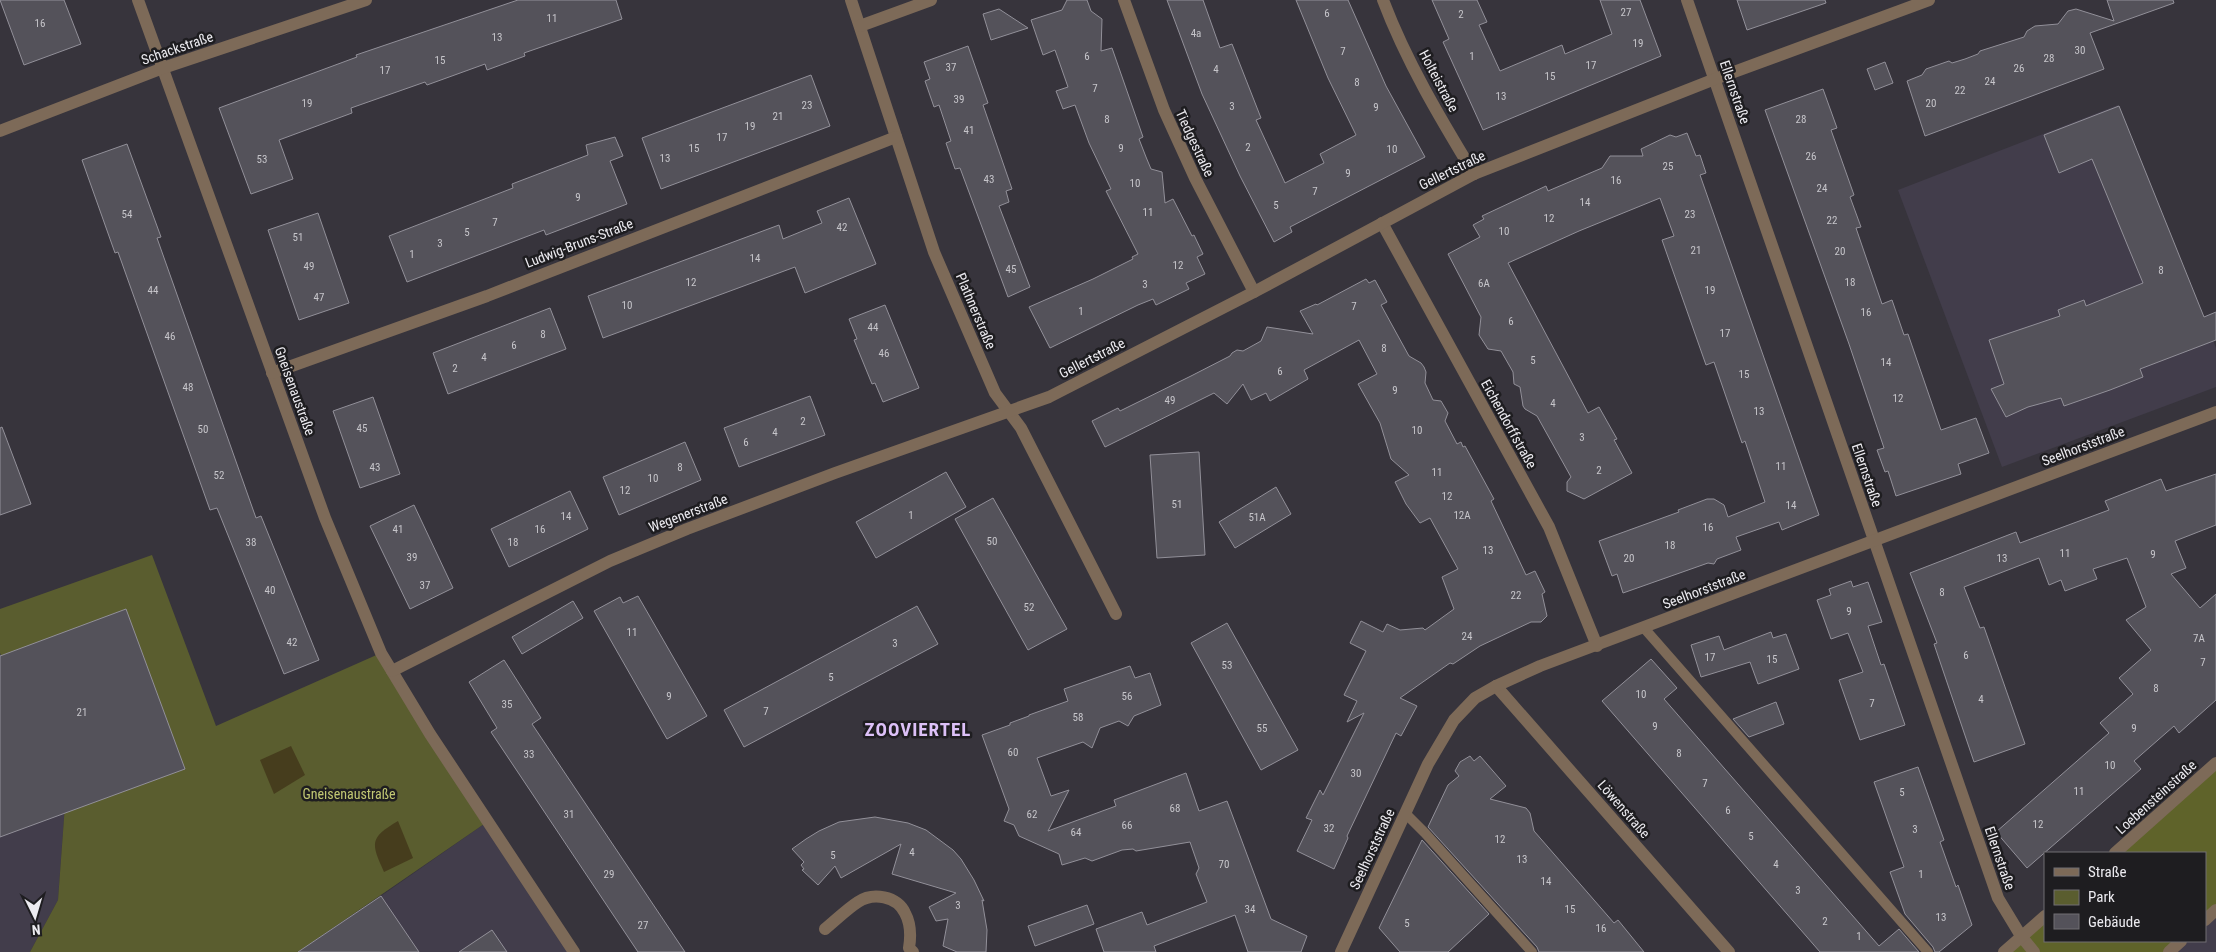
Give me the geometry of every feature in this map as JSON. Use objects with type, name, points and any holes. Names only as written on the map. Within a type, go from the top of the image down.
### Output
[{"type":"street","name":"Gneisenaustraße","points":[[138,0],[325,518],[381,653],[430,734],[574,952]]},
{"type":"street","name":"Schackstraße","points":[[0,131],[163,68],[366,0]]},
{"type":"street","name":"Plathnerstraße","points":[[851,0],[934,252],[994,393],[1021,428],[1116,614]]},
{"type":"street","points":[[860,26],[931,0]]},
{"type":"street","name":"Tiedgestraße","points":[[1124,0],[1164,110],[1195,178],[1254,292]]},
{"type":"street","name":"Holteistraße","points":[[1383,0],[1390,19],[1437,112],[1474,174]]},
{"type":"street","name":"Ellernstraße","points":[[1687,0],[1998,898],[2021,936],[2034,952]]},
{"type":"street","name":"Gellertstraße","points":[[1008,412],[1049,397],[1254,292],[1474,174],[1715,79],[1929,0]]},
{"type":"street","name":"Ludwig-Bruns-Straße","points":[[272,374],[487,296],[896,137]]},
{"type":"street","name":"Eichendorffstraße","points":[[1382,223],[1549,527],[1597,646]]},
{"type":"street","name":"Wegenerstraße","points":[[392,671],[610,561],[808,483],[1008,412]]},
{"type":"street","name":"Seelhorststraße","points":[[1341,952],[1428,764],[1454,720],[1475,698],[1540,666],[2216,412]]},
{"type":"street","name":"Löwenstraße","points":[[1496,686],[1729,952]]},
{"type":"street","name":"Loebensteinstraße","points":[[2116,852],[2216,764]]},
{"type":"street","points":[[825,929],[859,901],[878,895],[893,901],[905,912],[911,933],[909,948],[913,952]]},
{"type":"street","points":[[2206,919],[2216,910]]},
{"type":"street","points":[[2004,952],[2044,917]]},
{"type":"street","points":[[2168,952],[2180,942]]},
{"type":"lane","points":[[1644,628],[1928,952]]},
{"type":"lane","points":[[1405,813],[1426,832],[1532,952]]},
{"type":"shaded area","points":[[2118,105],[2216,348],[2216,387],[2002,467],[1898,190]]},
{"type":"shaded area","points":[[0,653],[66,791],[58,900],[30,952],[0,952]]},
{"type":"shaded area","points":[[487,822],[574,952],[298,952],[381,896]]},
{"type":"shaded area","points":[[2216,910],[2216,952],[2169,952],[2180,942],[2206,942],[2206,919]]},
{"type":"green space","points":[[152,555],[216,726],[381,653],[487,822],[298,952],[30,952],[58,900],[66,791],[0,653],[0,609]]},
{"type":"green space","points":[[2216,763],[2216,910],[2206,919],[2206,852],[2116,852]]},
{"type":"green space","points":[[2044,917],[2044,942],[2180,942],[2169,952],[2004,952]]},
{"type":"sand","points":[[291,746],[305,775],[274,794],[260,760]]},
{"type":"sand","points":[[398,821],[413,858],[384,872],[375,848],[375,842],[382,832]]},
{"type":"building","points":[[0,0],[64,0],[81,44],[24,65]]},
{"type":"building","points":[[518,0],[616,0],[622,19],[524,53],[525,56],[487,70],[485,64],[427,85],[425,82],[351,108],[352,113],[279,140],[293,179],[251,194],[219,108],[357,57],[356,55]]},
{"type":"building","points":[[1067,0],[1087,0],[1091,11],[1102,19],[1101,51],[1112,48],[1143,137],[1139,139],[1146,157],[1151,169],[1162,172],[1165,203],[1173,199],[1192,236],[1194,235],[1203,254],[1197,257],[1205,274],[1186,283],[1189,289],[1156,305],[1153,299],[1138,305],[1050,348],[1029,307],[1093,279],[1133,259],[1132,257],[1138,254],[1106,191],[1111,189],[1089,143],[1075,105],[1063,109],[1056,91],[1068,87],[1055,50],[1043,55],[1031,20],[1062,10]]},
{"type":"building","points":[[1167,0],[1203,0],[1220,48],[1232,44],[1261,118],[1256,120],[1285,183],[1324,163],[1320,154],[1356,135],[1328,78],[1296,0],[1348,0],[1386,86],[1425,157],[1290,227],[1292,232],[1274,242],[1240,176],[1202,94]]},
{"type":"building","points":[[1432,0],[1477,0],[1487,22],[1479,25],[1500,71],[1562,45],[1565,54],[1612,34],[1600,0],[1640,0],[1661,56],[1483,130],[1443,42],[1449,39]]},
{"type":"building","points":[[1737,0],[1825,0],[1826,3],[1747,30]]},
{"type":"building","points":[[2107,0],[2173,0],[2174,3],[2090,33],[2104,69],[1925,136],[1907,81],[1922,75],[1926,69],[1949,61],[1952,63],[1965,59],[1978,54],[1980,51],[2024,37],[2027,31],[2035,26],[2058,24],[2068,11],[2076,9],[2114,21]]},
{"type":"building","points":[[999,9],[1028,28],[991,40],[983,14]]},
{"type":"building","points":[[968,46],[988,103],[983,105],[1012,189],[1006,191],[1009,202],[999,206],[1030,287],[1008,297],[960,168],[955,169],[946,143],[951,141],[939,105],[934,107],[925,81],[930,79],[924,62]]},
{"type":"building","points":[[1885,62],[1893,83],[1875,90],[1867,69]]},
{"type":"building","points":[[811,75],[830,126],[661,189],[642,138]]},
{"type":"building","points":[[1823,89],[1837,128],[1831,130],[1854,195],[1850,197],[1861,227],[1856,228],[1882,304],[1892,300],[1904,335],[1908,334],[1941,430],[1976,418],[1989,453],[1958,464],[1961,474],[1896,496],[1888,471],[1885,472],[1877,450],[1884,448],[1849,344],[1765,110]]},
{"type":"building","points":[[2119,106],[2204,317],[2216,312],[2216,340],[2140,369],[2143,377],[2110,390],[2064,406],[2061,398],[2028,407],[2006,417],[1991,389],[2004,384],[1989,340],[2060,316],[2058,310],[2084,300],[2086,306],[2143,283],[2092,159],[2059,173],[2044,135]]},
{"type":"building","points":[[1687,133],[1696,156],[1700,155],[1706,173],[1700,175],[1819,515],[1782,530],[1779,522],[1736,537],[1741,550],[1717,559],[1714,564],[1708,563],[1623,593],[1617,574],[1612,576],[1599,541],[1679,512],[1678,510],[1707,499],[1714,499],[1724,505],[1728,517],[1765,502],[1745,441],[1742,443],[1714,362],[1706,365],[1662,240],[1674,236],[1660,198],[1579,231],[1508,263],[1588,413],[1599,407],[1617,439],[1614,440],[1632,473],[1584,499],[1567,491],[1567,482],[1571,477],[1537,416],[1523,406],[1520,387],[1514,384],[1513,372],[1501,351],[1488,349],[1479,335],[1481,317],[1448,254],[1480,237],[1473,225],[1484,219],[1482,216],[1546,186],[1548,191],[1602,168],[1610,156],[1643,156],[1641,149],[1670,135],[1676,137]]},
{"type":"building","points":[[615,137],[623,156],[610,161],[627,204],[546,235],[544,230],[407,282],[389,236],[513,188],[512,184],[588,155],[586,145]]},
{"type":"building","points":[[127,144],[161,237],[157,238],[256,518],[261,516],[319,660],[284,674],[217,508],[210,510],[118,252],[115,253],[82,160]]},
{"type":"building","points":[[849,198],[876,264],[805,293],[795,267],[603,338],[588,296],[779,225],[783,239],[822,223],[817,211]]},
{"type":"building","points":[[318,213],[349,303],[299,320],[268,230]]},
{"type":"building","points":[[1366,279],[1369,283],[1375,280],[1387,302],[1381,305],[1409,356],[1424,367],[1426,372],[1425,383],[1433,400],[1441,401],[1448,413],[1445,421],[1457,444],[1461,442],[1463,447],[1465,446],[1494,499],[1491,501],[1526,575],[1535,571],[1545,592],[1542,594],[1547,616],[1541,622],[1531,622],[1480,646],[1453,664],[1450,663],[1400,698],[1417,706],[1401,736],[1396,733],[1347,836],[1348,838],[1334,869],[1297,851],[1312,820],[1306,818],[1320,790],[1323,795],[1364,713],[1347,722],[1357,701],[1344,695],[1366,651],[1350,643],[1361,621],[1383,632],[1387,624],[1400,630],[1423,628],[1425,630],[1454,609],[1442,577],[1458,569],[1430,518],[1420,523],[1406,504],[1395,482],[1409,475],[1391,459],[1380,423],[1358,384],[1377,374],[1359,340],[1304,370],[1308,379],[1270,401],[1266,393],[1251,400],[1243,384],[1227,404],[1214,393],[1105,447],[1092,421],[1118,408],[1120,411],[1230,356],[1237,350],[1243,351],[1261,341],[1267,327],[1313,334],[1300,311],[1317,305]]},
{"type":"building","points":[[885,305],[919,388],[883,402],[875,383],[872,384],[854,340],[857,339],[849,319]]},
{"type":"building","points":[[550,308],[566,349],[448,394],[433,353]]},
{"type":"building","points":[[810,396],[825,435],[739,467],[724,428]]},
{"type":"building","points":[[373,397],[400,474],[360,488],[333,411]]},
{"type":"building","points":[[2,427],[31,504],[0,515],[0,428]]},
{"type":"building","points":[[685,442],[701,480],[619,515],[603,477]]},
{"type":"building","points":[[1199,452],[1205,555],[1157,558],[1150,455]]},
{"type":"building","points":[[946,472],[966,507],[876,558],[856,522]]},
{"type":"building","points":[[2216,474],[2216,525],[2175,541],[2186,568],[2171,574],[2200,608],[2216,594],[2216,700],[2179,733],[2174,726],[2134,761],[2141,769],[2027,868],[1996,832],[2109,733],[2100,723],[2133,694],[2119,678],[2151,650],[2126,620],[2146,607],[2127,558],[2093,569],[2097,579],[2065,591],[2061,580],[2049,585],[2039,558],[1964,587],[1980,628],[1984,627],[2025,744],[1974,762],[1934,644],[1937,643],[1910,573],[2016,532],[2020,543],[2109,510],[2105,501],[2161,479],[2166,491]]},
{"type":"building","points":[[1276,487],[1291,514],[1235,548],[1219,522]]},
{"type":"building","points":[[570,491],[588,529],[509,567],[491,529]]},
{"type":"building","points":[[993,498],[1067,629],[1028,650],[955,519]]},
{"type":"building","points":[[414,505],[453,588],[410,609],[370,526]]},
{"type":"building","points":[[1851,581],[1853,587],[1868,582],[1882,622],[1868,626],[1881,665],[1884,664],[1905,725],[1860,740],[1839,680],[1863,672],[1848,633],[1831,639],[1817,600],[1831,595],[1829,589]]},
{"type":"building","points":[[638,596],[707,716],[667,739],[594,611],[620,597],[623,603]]},
{"type":"building","points":[[573,601],[583,618],[522,654],[512,637]]},
{"type":"building","points":[[917,606],[938,644],[744,747],[724,710]]},
{"type":"building","points":[[126,609],[185,769],[0,837],[0,656]]},
{"type":"building","points":[[1227,623],[1298,750],[1261,770],[1191,643]]},
{"type":"building","points":[[1771,632],[1773,638],[1786,634],[1799,669],[1758,684],[1750,662],[1701,677],[1691,645],[1719,636],[1724,650]]},
{"type":"building","points":[[1651,659],[1677,688],[1664,699],[1879,946],[1899,929],[1919,952],[1820,952],[1602,701]]},
{"type":"building","points":[[504,660],[541,718],[532,724],[685,952],[638,952],[491,732],[497,728],[469,682]]},
{"type":"building","points":[[1130,666],[1135,678],[1150,673],[1161,705],[1134,716],[1128,726],[1119,721],[1100,728],[1092,748],[1083,742],[1037,758],[1051,796],[1069,790],[1048,831],[1116,806],[1114,800],[1186,773],[1199,811],[1227,801],[1271,919],[1307,936],[1301,952],[1248,952],[1235,915],[1154,946],[1156,952],[1104,952],[1096,929],[1142,912],[1147,925],[1207,902],[1196,874],[1199,868],[1190,842],[1136,851],[1133,849],[1122,850],[1092,861],[1085,858],[1062,865],[1059,854],[1019,836],[1014,825],[1004,821],[1009,809],[982,735],[1068,701],[1064,689]]},
{"type":"building","points":[[1776,702],[1784,724],[1749,737],[1733,719]]},
{"type":"building","points":[[1470,756],[1474,761],[1480,756],[1506,786],[1490,799],[1526,808],[1530,813],[1534,831],[1614,923],[1618,920],[1644,952],[1539,952],[1537,947],[1428,827],[1448,785],[1459,776],[1455,771],[1460,762]]},
{"type":"building","points":[[1918,767],[1944,840],[1940,842],[1972,925],[1939,952],[1935,952],[1933,947],[1905,914],[1890,872],[1904,867],[1874,782]]},
{"type":"building","points":[[875,817],[908,823],[926,830],[953,850],[961,859],[984,901],[982,900],[987,930],[986,952],[957,952],[943,946],[948,919],[936,921],[929,907],[956,893],[892,874],[901,844],[841,878],[835,866],[818,885],[802,870],[804,869],[801,865],[804,862],[792,849],[819,831],[839,822]]},
{"type":"building","points":[[1422,840],[1489,914],[1448,952],[1400,952],[1379,928]]},
{"type":"building","points":[[381,896],[419,952],[298,952]]},
{"type":"building","points":[[1087,905],[1094,924],[1035,946],[1028,926]]},
{"type":"building","points":[[492,930],[507,952],[459,952]]},
{"type":"district","name":"ZOOVIERTEL","points":[[918,729]]}]
